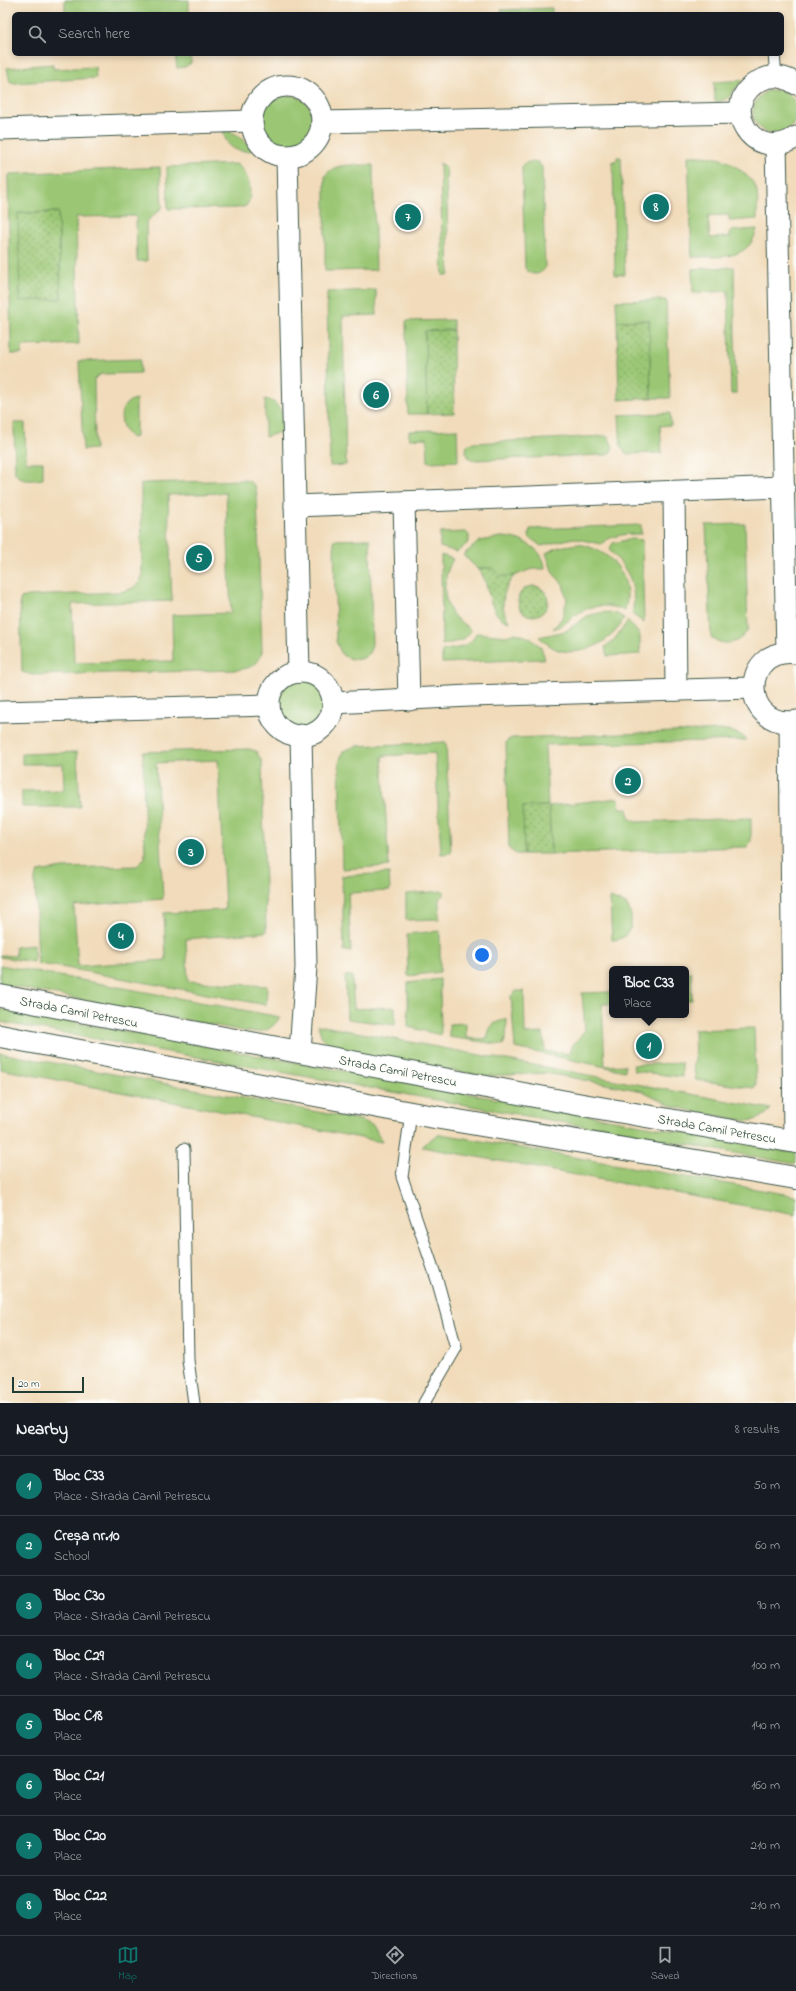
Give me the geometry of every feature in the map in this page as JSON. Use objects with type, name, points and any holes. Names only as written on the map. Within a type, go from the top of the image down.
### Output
[{"type":"street","points":[[796,84],[786,79],[776,77],[765,78],[754,83],[746,91],[740,113],[742,122],[752,136],[767,144],[776,145],[786,143],[796,137]]},
{"type":"street","points":[[286,86],[300,89],[312,96],[318,104],[322,122],[318,139],[312,146],[296,156],[287,157],[278,156],[261,147],[252,131],[251,121],[252,112],[261,96],[269,90],[286,86]]},
{"type":"street","points":[[322,122],[740,113]]},
{"type":"street","points":[[0,129],[251,121]]},
{"type":"street","points":[[776,145],[784,487],[792,652],[776,654],[766,659],[759,667],[754,677],[753,688],[755,699],[760,709],[779,721],[793,722],[795,1142]]},
{"type":"street","points":[[287,157],[299,672]]},
{"type":"street","points":[[295,506],[784,487]]},
{"type":"street","points":[[674,492],[676,690]]},
{"type":"street","points":[[404,502],[409,700]]},
{"type":"street","points":[[299,672],[309,673],[318,677],[326,684],[331,693],[333,703],[327,722],[320,729],[311,734],[301,736],[291,734],[275,723],[269,705],[270,695],[274,686],[289,674],[299,672]]},
{"type":"street","points":[[333,703],[469,696],[753,688]]},
{"type":"street","points":[[0,712],[269,705]]},
{"type":"street","points":[[300,1052],[306,967],[301,736]]},
{"type":"street","name":"Strada Camil Petrescu","points":[[0,996],[577,1104],[795,1142]]},
{"type":"street","points":[[0,1036],[411,1113],[796,1178]]},
{"type":"lane","points":[[774,56],[776,77]]},
{"type":"lane","points":[[411,1113],[404,1151],[402,1177],[438,1283],[456,1348],[424,1403]]},
{"type":"lane","points":[[184,1149],[188,1360],[194,1403]]},
{"type":"green space","points":[[65,0],[189,0],[189,12],[65,12]]},
{"type":"green space","points":[[552,8],[552,12],[502,12],[501,10]]},
{"type":"green space","points":[[175,56],[191,56],[191,63],[185,67],[177,68]]},
{"type":"green space","points":[[53,64],[53,69],[95,67],[96,78],[15,83],[10,82],[7,68]]},
{"type":"green space","points":[[746,80],[741,83],[726,99],[715,102],[714,82]]},
{"type":"green space","points":[[775,90],[787,94],[793,100],[797,112],[793,124],[787,130],[775,134],[763,130],[757,124],[753,112],[757,100],[763,94]]},
{"type":"green space","points":[[282,95],[292,95],[302,99],[310,107],[314,117],[314,127],[310,137],[302,145],[292,149],[282,149],[272,145],[264,137],[260,127],[260,117],[264,107],[272,99]]},
{"type":"green space","points":[[223,130],[236,134],[254,150],[242,151],[233,148],[224,136]]},
{"type":"green space","points":[[688,156],[705,156],[725,160],[745,174],[755,186],[758,204],[757,219],[729,221],[729,215],[708,216],[710,238],[730,237],[730,231],[757,229],[753,240],[740,252],[732,255],[692,257]]},
{"type":"green space","points":[[617,157],[621,157],[625,274],[615,275],[613,161],[617,161]]},
{"type":"green space","points":[[538,162],[542,167],[545,268],[538,274],[532,274],[525,268],[522,168],[523,164]]},
{"type":"green space","points":[[440,163],[446,168],[449,275],[443,275]]},
{"type":"green space","points":[[236,164],[244,172],[249,184],[250,196],[249,202],[246,206],[237,208],[168,209],[167,167]]},
{"type":"green space","points":[[373,165],[376,270],[325,271],[325,177],[328,172],[339,166]]},
{"type":"green space","points":[[160,167],[162,208],[148,220],[146,224],[147,261],[137,261],[136,216],[76,217],[79,344],[22,346],[22,354],[11,354],[8,178],[10,174]],"holes":[[[58,212],[61,299],[18,213]]]},
{"type":"green space","points":[[58,212],[61,299],[20,301],[18,213]]},
{"type":"green space","points":[[734,267],[736,394],[731,394],[728,291],[693,293],[692,269]]},
{"type":"green space","points":[[376,290],[377,315],[343,316],[346,465],[330,466],[327,292]]},
{"type":"green space","points":[[666,300],[670,398],[651,398],[649,320],[617,321],[616,301]]},
{"type":"green space","points":[[453,320],[453,330],[425,331],[427,414],[408,414],[406,321]]},
{"type":"green space","points":[[649,320],[651,398],[619,400],[617,321]]},
{"type":"green space","points":[[453,330],[454,413],[427,414],[425,331]]},
{"type":"green space","points":[[140,359],[140,373],[103,374],[99,375],[94,380],[95,449],[83,450],[79,361]]},
{"type":"green space","points":[[136,399],[136,437],[132,438],[127,434],[124,428],[121,416],[125,405]]},
{"type":"green space","points":[[265,399],[270,400],[279,407],[282,411],[284,422],[280,432],[265,437]]},
{"type":"green space","points":[[670,413],[671,425],[660,426],[662,453],[627,454],[621,448],[619,415]]},
{"type":"green space","points":[[14,423],[25,423],[26,462],[43,462],[43,479],[24,480],[15,473]]},
{"type":"green space","points":[[457,429],[458,461],[428,462],[427,438],[409,439],[409,431]]},
{"type":"green space","points":[[605,436],[609,438],[613,447],[610,453],[606,455],[474,460],[469,458],[466,452],[467,445],[473,443]]},
{"type":"green space","points":[[243,480],[249,481],[255,486],[257,496],[262,651],[259,660],[250,667],[237,670],[33,675],[22,672],[21,598],[28,596],[120,592],[131,589],[137,585],[141,579],[141,484]],"holes":[[[226,493],[231,613],[172,615],[173,661],[74,663],[72,604],[172,601],[168,495]]]},
{"type":"green space","points":[[745,524],[748,630],[736,641],[726,643],[711,637],[706,525]]},
{"type":"green space","points":[[641,525],[641,534],[615,536],[601,544],[573,538],[541,546],[529,537],[530,529]]},
{"type":"green space","points":[[466,532],[469,535],[469,542],[457,552],[440,547],[440,533]]},
{"type":"green space","points":[[501,537],[515,539],[530,545],[541,555],[545,569],[532,569],[510,577],[503,577],[485,568],[478,569],[463,555],[480,541]]},
{"type":"green space","points":[[370,539],[372,645],[367,655],[360,659],[352,659],[342,655],[336,641],[334,540]]},
{"type":"green space","points":[[631,539],[642,540],[644,623],[632,614],[634,594],[630,578],[616,557],[609,550],[613,543]]},
{"type":"green space","points":[[578,544],[601,552],[610,558],[617,566],[623,576],[626,586],[627,598],[625,611],[619,608],[606,606],[593,607],[580,612],[564,624],[553,629],[562,618],[567,600],[563,584],[553,573],[546,553],[559,547]]},
{"type":"green space","points":[[441,555],[453,559],[445,580],[445,595],[447,602],[454,616],[471,631],[463,640],[442,645]]},
{"type":"green space","points":[[492,568],[500,576],[514,576],[507,587],[503,599],[504,611],[510,622],[502,619],[496,614],[485,582],[478,569]]},
{"type":"green space","points":[[533,586],[543,591],[548,601],[543,611],[533,616],[523,611],[518,601],[523,591]]},
{"type":"green space","points":[[604,612],[617,614],[624,618],[618,628],[611,635],[604,641],[590,648],[575,652],[560,651],[550,646],[539,637],[566,631],[587,616]]},
{"type":"green space","points":[[628,621],[640,635],[640,654],[607,656],[605,647],[614,640]]},
{"type":"green space","points":[[476,633],[506,636],[516,633],[530,638],[541,647],[545,659],[442,663],[442,651],[457,648],[470,642]]},
{"type":"green space","points":[[301,677],[311,679],[320,685],[326,694],[328,704],[326,714],[320,723],[311,729],[301,731],[291,729],[282,723],[276,714],[274,704],[276,694],[282,685],[291,679]]},
{"type":"green space","points":[[728,730],[743,736],[747,740],[545,745],[548,806],[524,807],[524,854],[516,854],[509,849],[506,743],[508,740],[512,738]]},
{"type":"green space","points":[[446,742],[451,853],[441,854],[435,753],[382,756],[389,866],[342,869],[339,763],[343,751],[356,746]]},
{"type":"green space","points":[[249,749],[256,751],[262,762],[266,932],[186,939],[188,981],[267,986],[266,1005],[38,964],[35,879],[38,872],[63,868],[137,866],[145,858],[143,752]],"holes":[[[218,760],[225,910],[164,913],[166,960],[78,966],[74,906],[163,899],[156,763]]]},
{"type":"green space","points":[[77,752],[80,807],[22,807],[22,791],[64,790],[63,764],[22,764],[22,754]]},
{"type":"green space","points":[[619,798],[620,808],[628,808],[629,818],[636,822],[751,818],[751,841],[747,847],[551,854],[549,806]]},
{"type":"green space","points":[[549,806],[551,854],[524,854],[523,807]]},
{"type":"green space","points":[[389,873],[390,891],[348,893],[351,951],[344,951],[342,876]]},
{"type":"green space","points":[[444,891],[444,894],[439,899],[439,919],[406,920],[406,894]]},
{"type":"green space","points":[[610,898],[626,904],[631,916],[628,932],[619,939],[612,940]]},
{"type":"green space","points":[[440,931],[440,972],[408,976],[407,934]]},
{"type":"green space","points":[[34,945],[34,962],[0,957],[0,955],[16,956],[15,947]]},
{"type":"green space","points":[[0,965],[280,1017],[277,1022],[267,1030],[249,1032],[0,984]]},
{"type":"green space","points":[[689,972],[691,972],[692,1000],[689,1000]]},
{"type":"green space","points":[[345,976],[352,976],[354,1009],[395,1007],[395,1025],[347,1019]]},
{"type":"green space","points":[[440,979],[441,1035],[408,1027],[408,983]]},
{"type":"green space","points":[[516,991],[524,991],[525,1034],[543,1033],[545,1051],[569,1054],[573,1045],[585,1030],[582,993],[609,992],[609,1004],[602,1004],[605,1066],[625,1065],[625,1071],[515,1048],[511,996]]},
{"type":"green space","points":[[0,1009],[796,1153],[796,1164],[0,1022]]},
{"type":"green space","points":[[507,1019],[506,1038],[503,1045],[449,1037],[449,1024],[466,1023],[466,1038],[487,1039],[489,1030],[493,1025]]},
{"type":"green space","points":[[318,1025],[771,1109],[760,1118],[747,1121],[691,1111],[670,1105],[643,1091],[547,1073],[486,1076],[359,1055],[334,1048],[322,1038]]},
{"type":"green space","points":[[754,1028],[756,1084],[754,1088],[696,1080],[693,1062],[695,1062],[694,1030]]},
{"type":"green space","points":[[0,1053],[361,1120],[374,1126],[382,1142],[0,1069]]},
{"type":"green space","points":[[682,1063],[682,1077],[634,1071],[633,1065]]},
{"type":"green space","points":[[438,1135],[447,1135],[796,1196],[796,1215],[422,1147]]},
{"type":"place","name":"Bloc C22","points":[[656,207]]},
{"type":"place","name":"Bloc C20","points":[[408,217]]},
{"type":"place","name":"Bloc C21","points":[[376,395]]},
{"type":"place","name":"Bloc C18","points":[[199,558]]},
{"type":"place","name":"Creșa nr.10","points":[[628,781]]},
{"type":"place","name":"Bloc C30","points":[[191,852]]},
{"type":"place","name":"Bloc C29","points":[[121,936]]},
{"type":"place","name":"Bloc C33","points":[[649,1046]]}]
